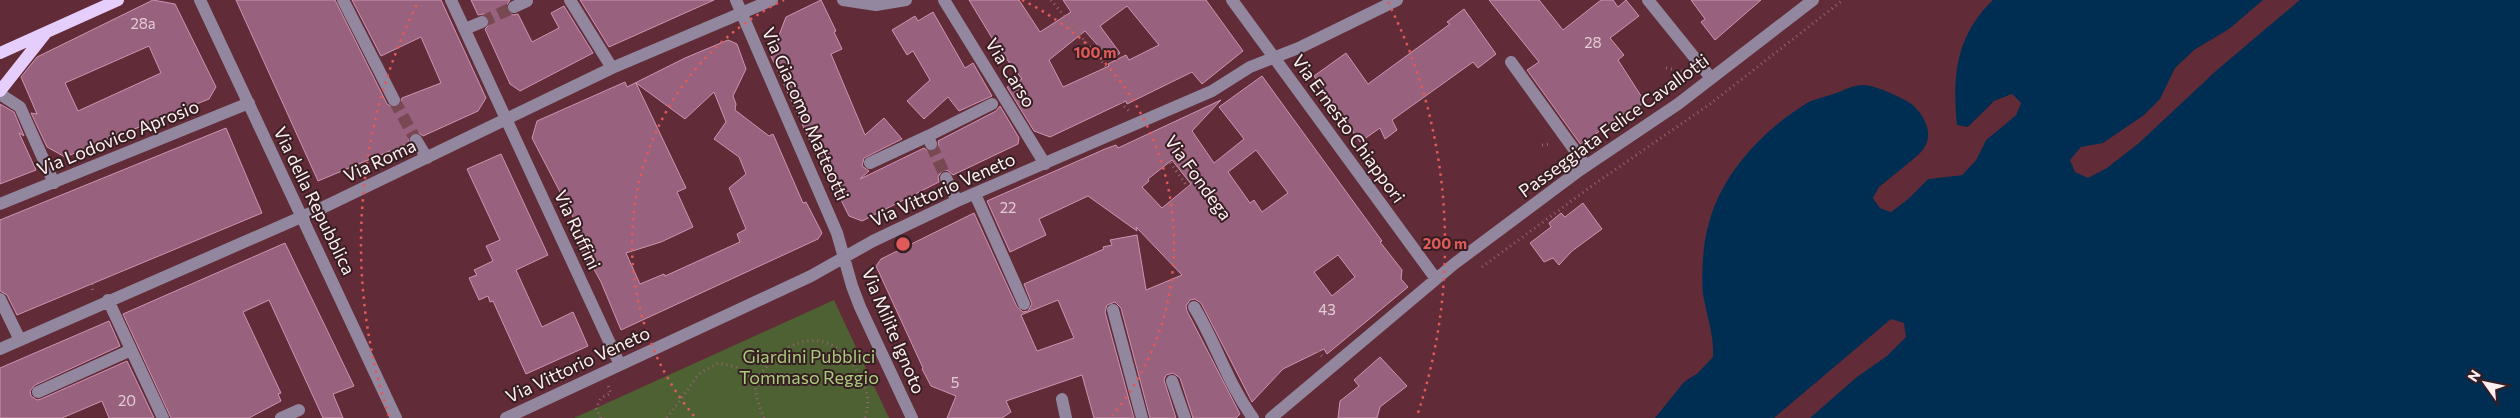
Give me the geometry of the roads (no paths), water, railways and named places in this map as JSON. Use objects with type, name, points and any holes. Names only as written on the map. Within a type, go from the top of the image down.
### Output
[{"type":"main road","points":[[0,53],[118,0]]},
{"type":"main road","points":[[0,88],[48,31]]},
{"type":"street","name":"Via della Repubblica","points":[[200,0],[396,418]]},
{"type":"street","points":[[343,0],[394,100]]},
{"type":"street","name":"Via Ruffini","points":[[451,0],[620,365]]},
{"type":"street","points":[[570,0],[612,68]]},
{"type":"street","name":"Via Giacomo Matteotti","points":[[736,0],[837,233],[844,257]]},
{"type":"street","name":"Via Roma","points":[[0,349],[302,216],[427,158],[505,114],[772,0]]},
{"type":"street","points":[[843,0],[876,5],[906,0]]},
{"type":"street","name":"Via Carso","points":[[944,0],[1045,164]]},
{"type":"street","name":"Via Ernesto Chiappori","points":[[1232,0],[1436,279]]},
{"type":"street","name":"Via Vittorio Veneto","points":[[506,418],[811,276],[873,241],[957,201],[1212,91],[1250,67],[1301,47],[1397,0]]},
{"type":"street","points":[[1648,0],[1711,78]]},
{"type":"street","points":[[514,7],[527,1]]},
{"type":"street","name":"Passeggiata Felice Cavallotti","points":[[1271,418],[1436,279],[1586,166],[1678,104],[1807,2]]},
{"type":"street","points":[[465,30],[482,22]]},
{"type":"street","points":[[1511,62],[1586,166]]},
{"type":"street","points":[[0,88],[20,107],[54,183]]},
{"type":"street","name":"Via Lodovico Aprosio","points":[[0,204],[248,103]]},
{"type":"street","points":[[870,163],[930,140],[992,104]]},
{"type":"street","points":[[416,140],[427,158]]},
{"type":"street","points":[[946,178],[957,201]]},
{"type":"street","points":[[975,194],[1024,304]]},
{"type":"street","name":"Via Milite Ignoto","points":[[844,257],[860,307],[912,418]]},
{"type":"street","points":[[0,299],[20,340]]},
{"type":"street","points":[[108,300],[163,418]]},
{"type":"street","points":[[1194,307],[1206,326],[1234,389],[1253,418]]},
{"type":"street","points":[[1113,310],[1142,418]]},
{"type":"street","points":[[38,392],[131,350]]},
{"type":"street","points":[[1172,381],[1185,418]]},
{"type":"street","points":[[1062,399],[1066,418]]},
{"type":"street","points":[[281,418],[299,410]]},
{"type":"water","points":[[1993,0],[2520,0],[2520,418],[1655,418],[1684,382],[1698,373],[1713,357],[1711,333],[1702,287],[1703,260],[1708,227],[1714,208],[1722,189],[1733,172],[1760,140],[1775,126],[1807,103],[1853,86],[1865,85],[1887,91],[1911,104],[1922,116],[1928,133],[1926,145],[1920,153],[1878,190],[1873,198],[1880,208],[1891,212],[1908,199],[1928,179],[1962,175],[1976,160],[1986,140],[2016,115],[2021,103],[2012,94],[1994,102],[1968,127],[1957,125],[1955,90],[1959,58],[1971,28]]},
{"type":"tunnel","points":[[482,22],[514,7]]},
{"type":"tunnel","points":[[394,100],[416,140]]},
{"type":"tunnel","points":[[931,144],[946,178]]},
{"type":"park label","name":"Giardini Pubblici Tommaso Reggio","points":[[809,367]]}]
